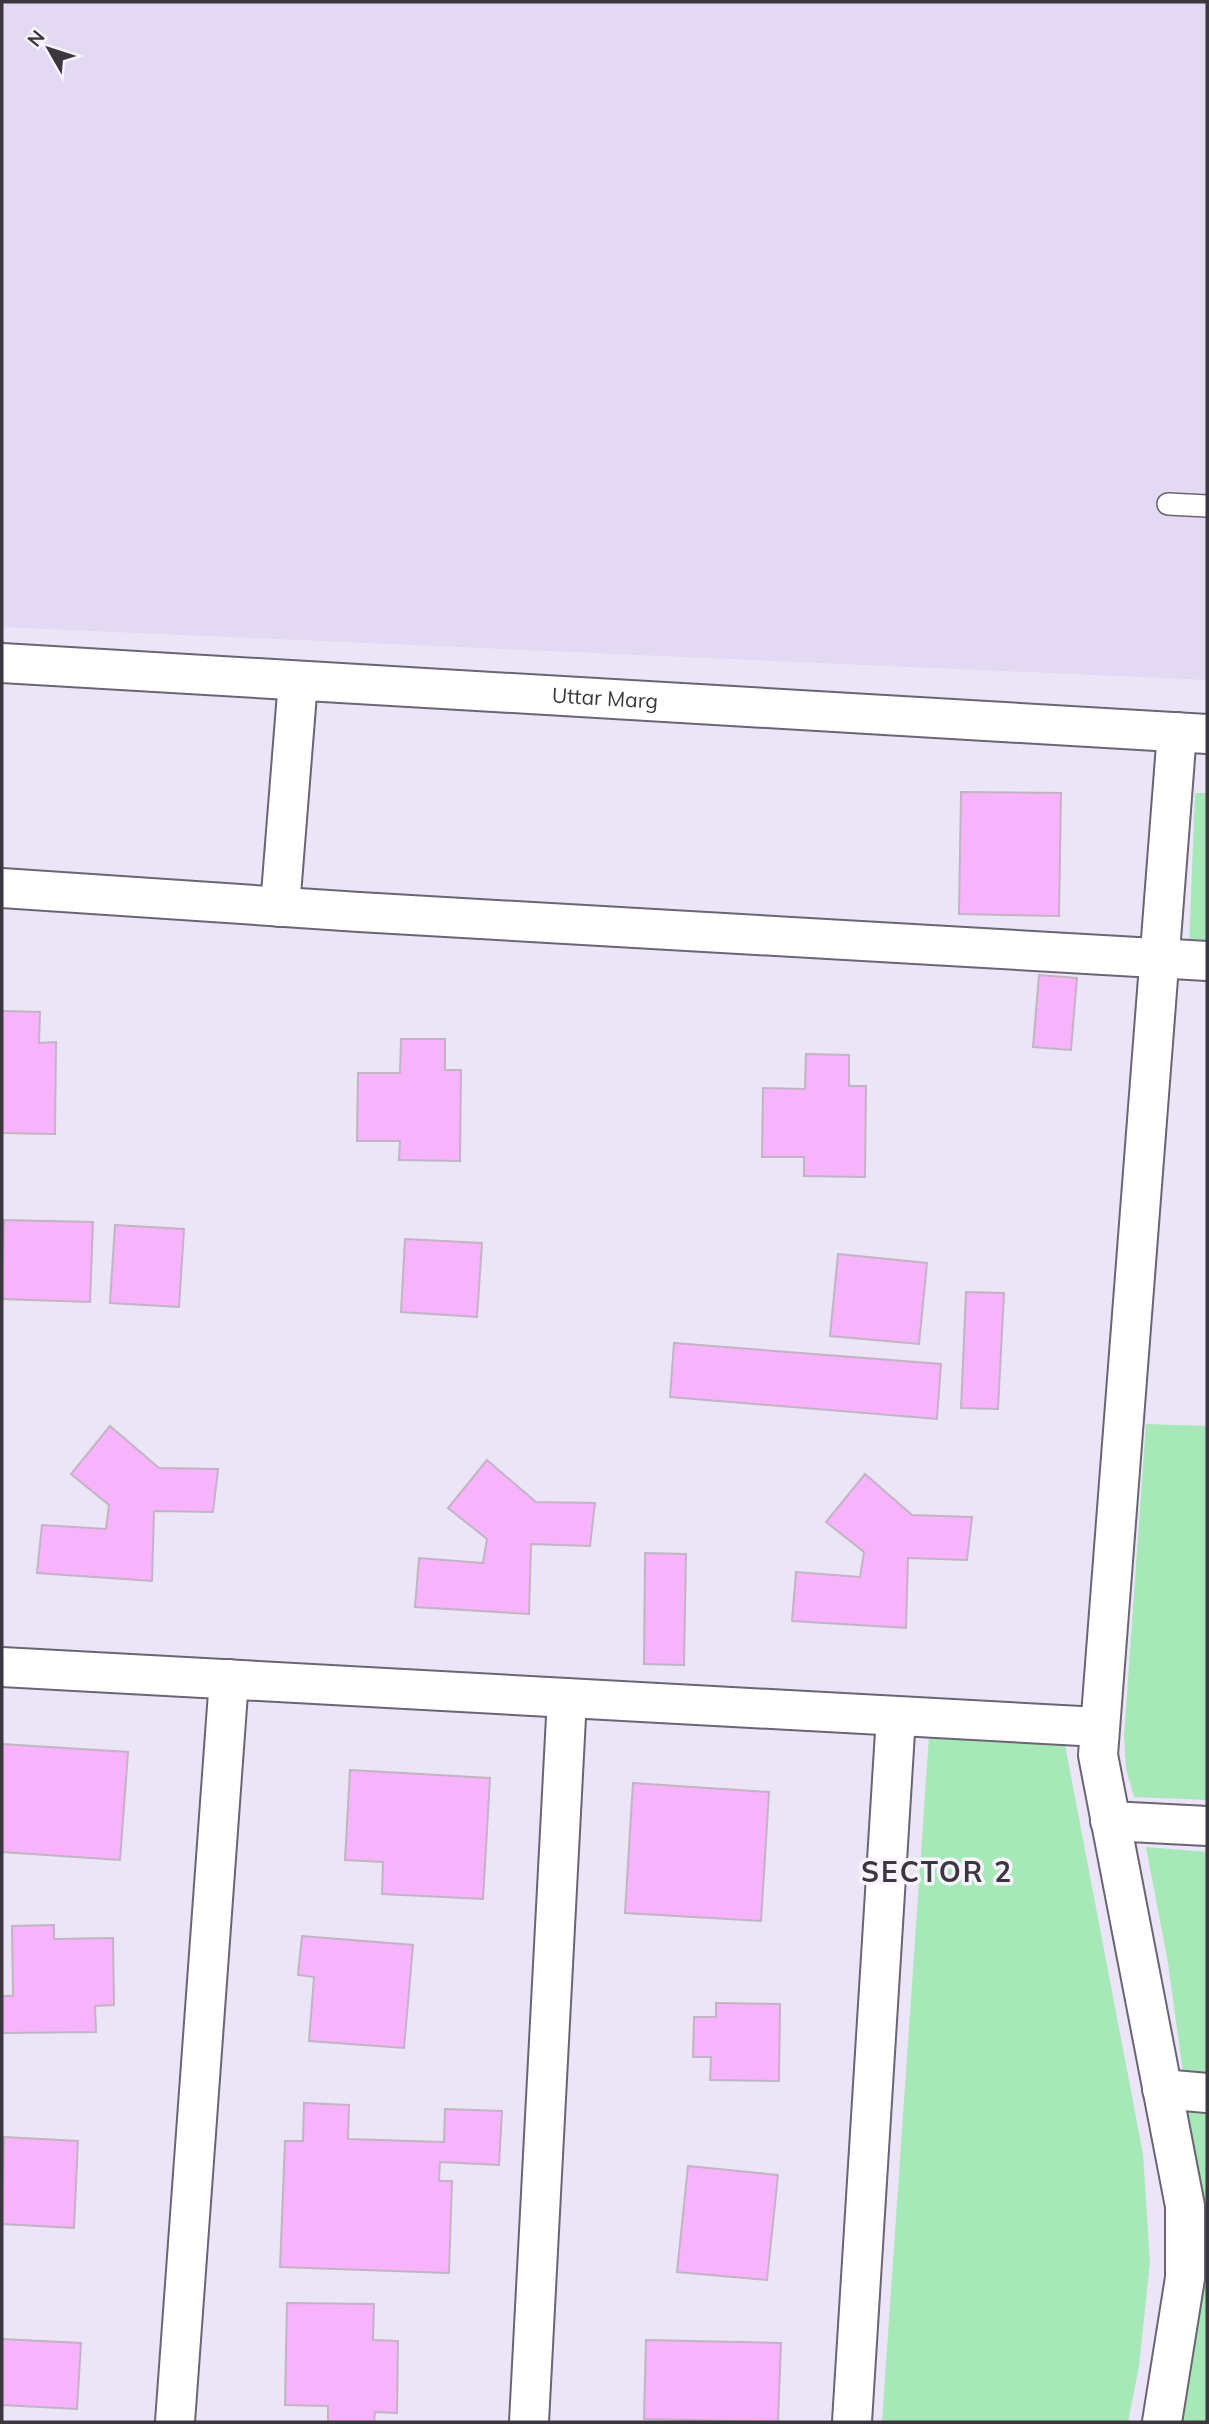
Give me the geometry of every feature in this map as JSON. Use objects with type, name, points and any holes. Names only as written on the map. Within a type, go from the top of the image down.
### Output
[{"type":"street","name":"Uttar Marg","points":[[2,663],[1192,733]]},
{"type":"street","points":[[280,907],[298,681]]},
{"type":"street","points":[[1162,2422],[1185,2278],[1185,2218],[1098,1755],[1159,959],[1192,733]]},
{"type":"street","points":[[2,888],[280,907],[1207,961]]},
{"type":"street","points":[[2,1667],[1100,1727]]},
{"type":"street","points":[[175,2422],[229,1679]]},
{"type":"street","points":[[529,2422],[567,1698]]},
{"type":"street","points":[[852,2422],[896,1716]]},
{"type":"street","points":[[1110,1821],[1207,1826]]},
{"type":"street","points":[[1162,2089],[1207,2093]]},
{"type":"lane","points":[[1168,504],[1207,506]]},
{"type":"shaded area","points":[[2,2],[1207,2],[1207,680],[2,627]]},
{"type":"green space","points":[[1195,793],[1207,793],[1207,948],[1189,947]]},
{"type":"green space","points":[[1146,1424],[1207,1426],[1207,1800],[1134,1797],[1126,1769],[1124,1736]]},
{"type":"green space","points":[[929,1736],[1065,1745],[1143,2154],[1150,2262],[1139,2366],[1128,2422],[882,2422]]},
{"type":"green space","points":[[1146,1847],[1207,1852],[1207,2075],[1183,2073],[1168,1963]]},
{"type":"green space","points":[[1183,2106],[1207,2108],[1207,2422],[1179,2422],[1195,2338],[1204,2252],[1201,2184]]},
{"type":"building","points":[[961,792],[1061,793],[1059,916],[959,914]]},
{"type":"building","points":[[1039,975],[1077,978],[1071,1050],[1033,1047]]},
{"type":"building","points":[[2,1011],[40,1012],[39,1043],[56,1042],[55,1134],[2,1133]]},
{"type":"building","points":[[401,1039],[445,1039],[445,1070],[461,1070],[460,1161],[399,1160],[400,1141],[357,1141],[358,1073],[400,1073]]},
{"type":"building","points":[[806,1054],[849,1055],[849,1086],[866,1086],[865,1177],[804,1176],[804,1157],[762,1157],[763,1088],[805,1089]]},
{"type":"building","points":[[4,1220],[93,1222],[90,1302],[2,1299]]},
{"type":"building","points":[[115,1225],[184,1229],[179,1307],[110,1303]]},
{"type":"building","points":[[405,1239],[482,1243],[477,1317],[401,1312]]},
{"type":"building","points":[[838,1254],[927,1263],[919,1344],[830,1336]]},
{"type":"building","points":[[966,1292],[1004,1293],[998,1409],[961,1408]]},
{"type":"building","points":[[674,1343],[941,1364],[937,1419],[670,1397]]},
{"type":"building","points":[[110,1426],[159,1468],[218,1469],[213,1512],[154,1511],[152,1581],[37,1573],[42,1525],[106,1529],[109,1505],[71,1474]]},
{"type":"building","points":[[487,1460],[536,1502],[595,1503],[590,1546],[531,1544],[529,1614],[415,1607],[419,1558],[483,1563],[487,1539],[448,1508]]},
{"type":"building","points":[[865,1474],[912,1515],[972,1517],[967,1560],[908,1558],[906,1628],[792,1621],[796,1572],[860,1577],[864,1552],[826,1522]]},
{"type":"building","points":[[645,1553],[686,1554],[684,1665],[644,1664]]},
{"type":"building","points":[[2,1744],[128,1752],[120,1860],[2,1852]]},
{"type":"building","points":[[350,1770],[490,1778],[483,1899],[382,1894],[383,1862],[345,1860]]},
{"type":"building","points":[[633,1783],[769,1792],[761,1921],[625,1913]]},
{"type":"building","points":[[54,1925],[54,1939],[113,1938],[114,2005],[95,2006],[96,2032],[2,2033],[2,1996],[13,1996],[12,1926]]},
{"type":"building","points":[[302,1936],[413,1945],[404,2048],[309,2041],[314,1977],[298,1975]]},
{"type":"building","points":[[716,2003],[780,2004],[779,2081],[710,2080],[711,2057],[693,2057],[694,2017],[716,2017]]},
{"type":"building","points":[[304,2103],[349,2105],[348,2139],[444,2142],[445,2109],[502,2111],[499,2165],[440,2162],[439,2181],[452,2181],[449,2273],[280,2267],[285,2141],[303,2141]]},
{"type":"building","points":[[4,2137],[78,2141],[74,2228],[2,2224]]},
{"type":"building","points":[[688,2166],[778,2175],[767,2280],[677,2272]]},
{"type":"building","points":[[287,2303],[374,2304],[373,2340],[398,2341],[397,2413],[375,2412],[374,2422],[328,2422],[328,2406],[285,2405]]},
{"type":"building","points":[[2,2339],[81,2343],[77,2409],[2,2405]]},
{"type":"building","points":[[646,2340],[781,2343],[778,2422],[644,2419]]},
{"type":"district","name":"SECTOR 2","points":[[937,1872]]}]
